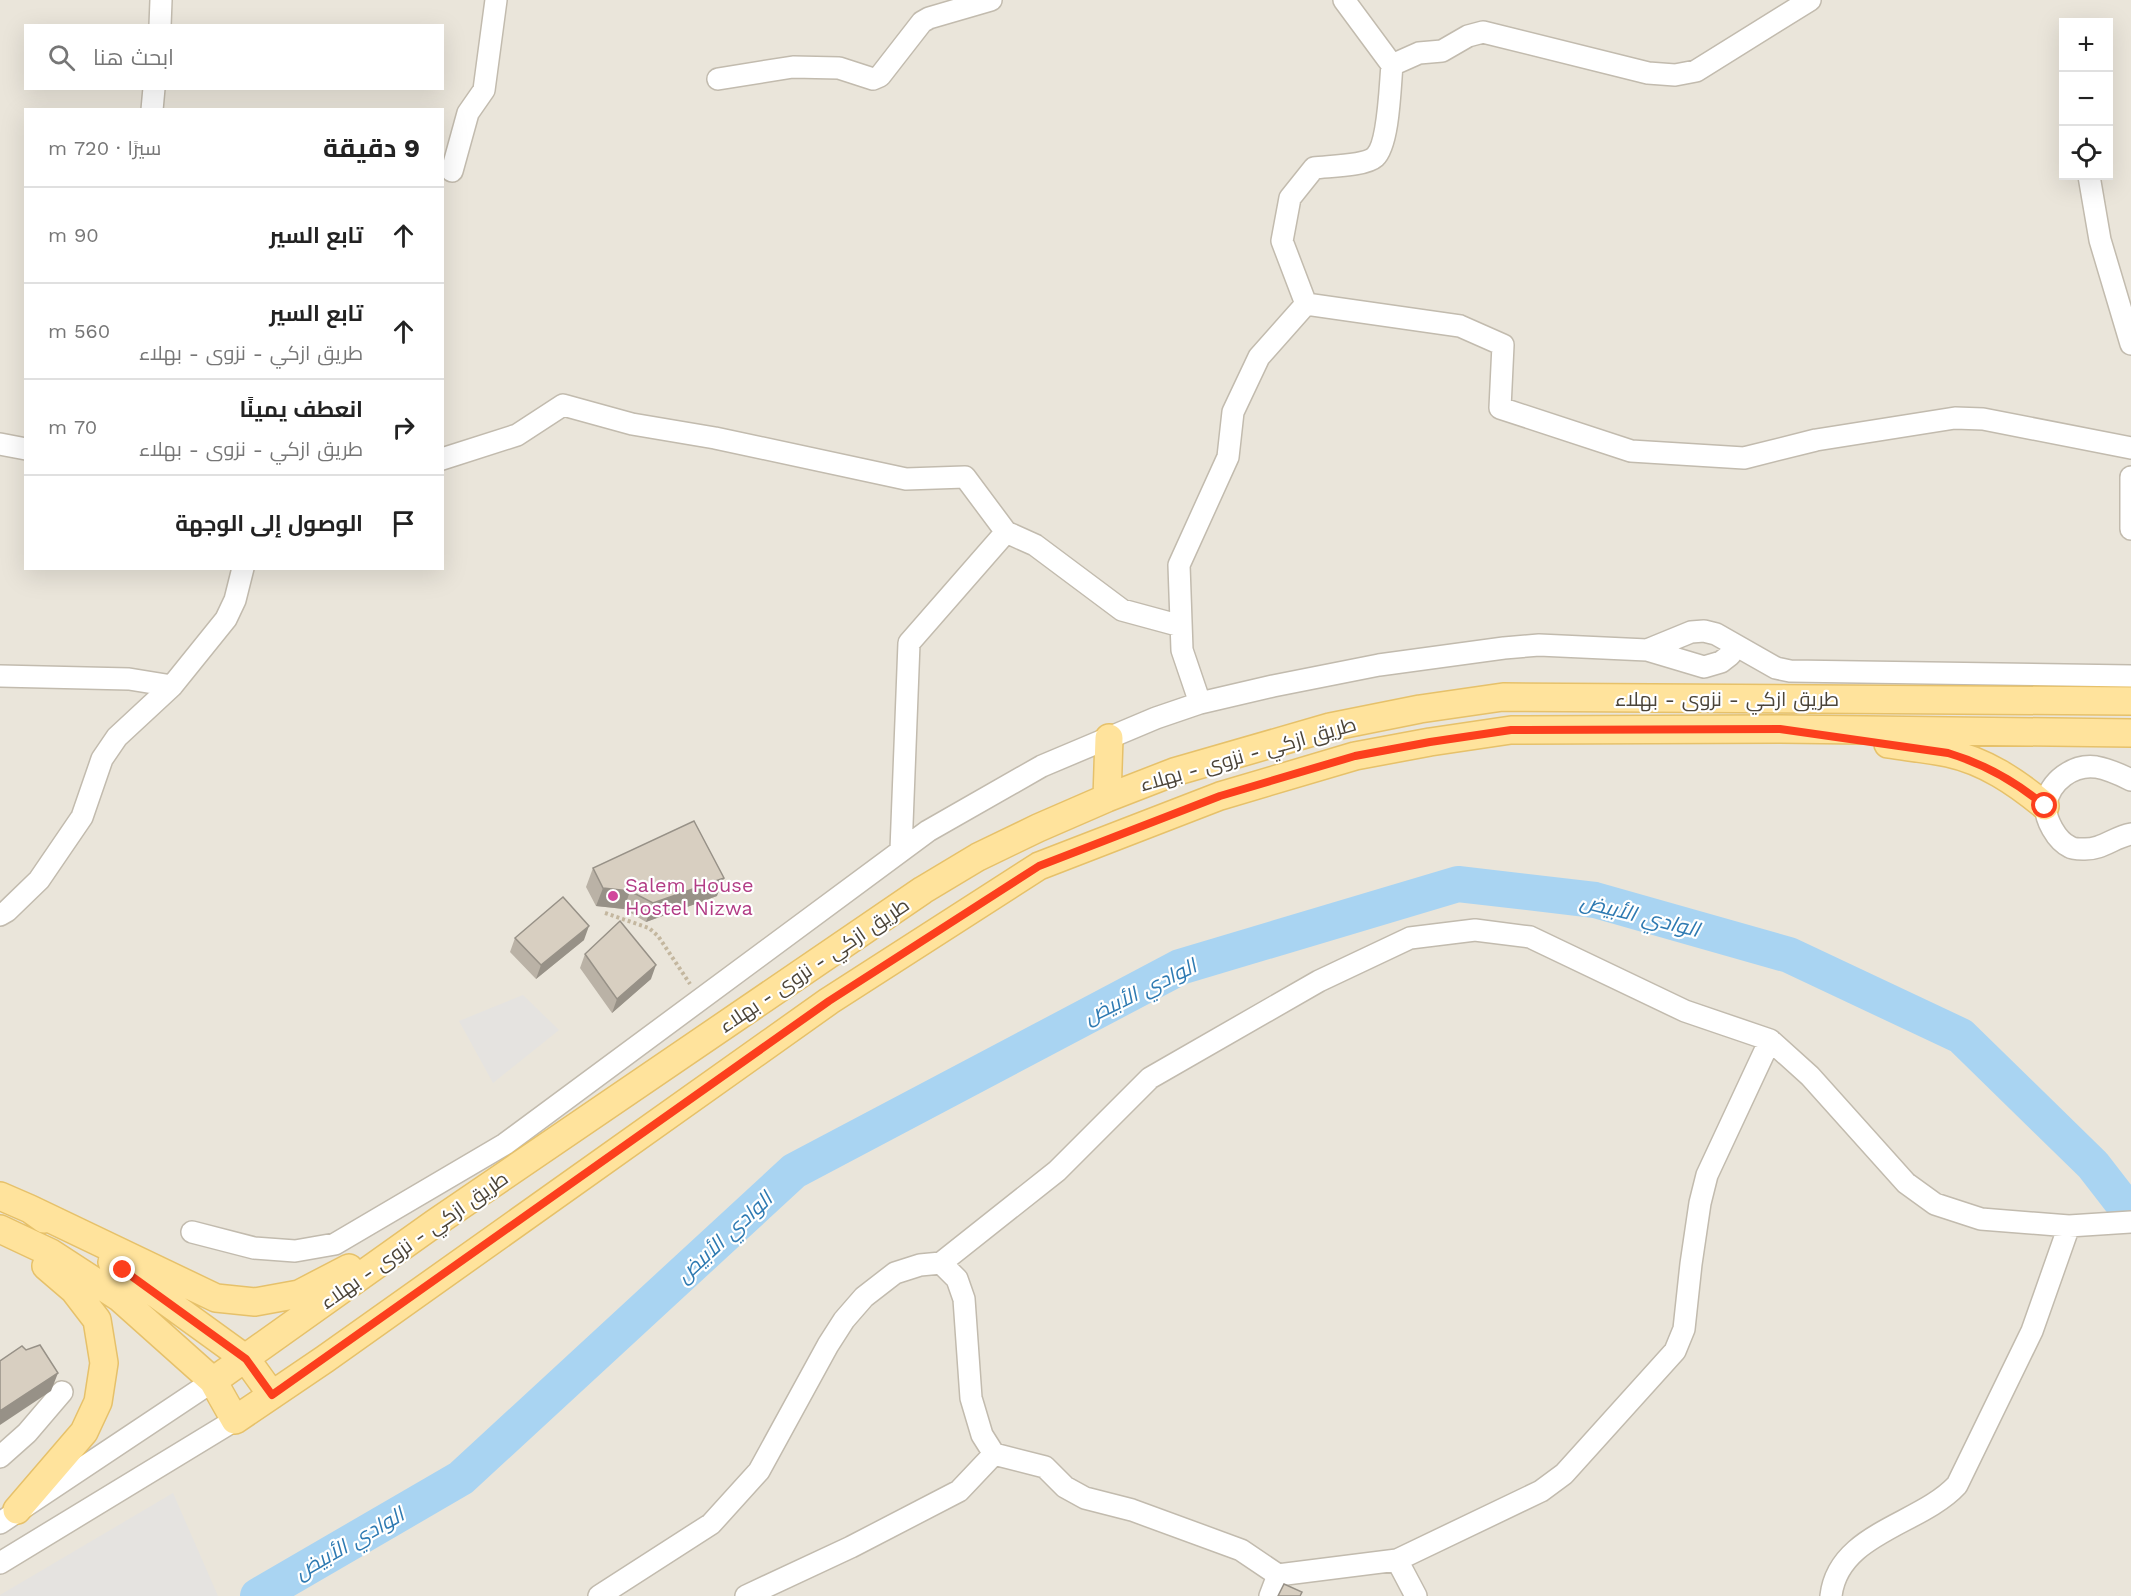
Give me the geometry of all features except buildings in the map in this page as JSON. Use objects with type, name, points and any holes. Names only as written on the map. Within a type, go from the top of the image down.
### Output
[{"type":"main road","name":"طريق ازكي - نزوى - بهلاء","points":[[213,1381],[435,1223],[923,890],[978,857],[1038,828],[1174,772],[1330,727],[1420,709],[1503,698],[2131,701]]},
{"type":"main road","name":"طريق ازكي - نزوى - بهلاء","points":[[235,1420],[829,1001],[1039,866],[1220,796],[1355,756],[1511,730],[1780,729],[2131,733]]},
{"type":"main road","points":[[1780,729],[1948,753],[1973,760],[2001,773],[2024,788],[2045,806]]},
{"type":"main road","points":[[1107,798],[1109,738]]},
{"type":"main road","points":[[0,1196],[216,1298],[255,1302],[299,1294],[435,1223]]},
{"type":"main road","points":[[30,1209],[123,1270],[246,1359],[272,1395]]},
{"type":"main road","points":[[0,1229],[51,1253],[120,1298],[213,1381],[235,1420]]},
{"type":"main road","points":[[0,1235],[33,1255],[74,1290],[97,1320],[104,1363],[98,1402],[84,1432],[9,1516]]},
{"type":"street","points":[[160,24],[161,0]]},
{"type":"street","points":[[452,171],[468,113],[484,90],[496,0]]},
{"type":"street","points":[[718,79],[793,67],[839,68],[873,79],[880,76],[922,22],[991,0]]},
{"type":"street","points":[[1306,304],[1282,241],[1290,198],[1314,168],[1361,163],[1375,157],[1384,140],[1392,64],[1344,0]]},
{"type":"street","points":[[1392,64],[1419,53],[1442,51],[1468,36],[1483,32],[1648,74],[1675,75],[1696,71],[1810,0]]},
{"type":"street","points":[[152,108],[154,90]]},
{"type":"street","points":[[2090,180],[2100,240],[2131,344]]},
{"type":"street","points":[[1306,304],[1460,326],[1492,340],[1503,345],[1500,408],[1631,450],[1744,458],[1816,440],[1955,418],[1983,419],[2131,448]]},
{"type":"street","points":[[1200,703],[1182,650],[1179,566],[1227,457],[1233,412],[1259,357],[1306,304]]},
{"type":"street","points":[[444,458],[517,435],[563,405],[632,424],[715,438],[906,479],[965,477],[1006,532],[1035,545],[1122,610],[1181,626]]},
{"type":"street","points":[[0,444],[24,449]]},
{"type":"street","points":[[2131,477],[2131,529]]},
{"type":"street","points":[[901,850],[909,644],[1006,532]]},
{"type":"street","points":[[0,915],[39,880],[82,817],[102,759],[117,737],[172,686],[225,619],[235,600],[242,570]]},
{"type":"street","points":[[1647,650],[1691,632],[1704,631],[1716,634],[1776,668],[1790,671],[2131,676]]},
{"type":"street","points":[[192,1232],[254,1248],[295,1251],[335,1244],[505,1144],[928,831],[1042,766],[1156,718],[1200,703],[1273,686],[1379,665],[1504,648],[1539,645],[1647,650],[1704,667],[1721,662],[1730,655],[1731,643]]},
{"type":"street","points":[[0,676],[129,679],[172,686]]},
{"type":"street","points":[[2131,780],[2096,767],[2082,768],[2064,774],[2053,787],[2045,806],[2049,822],[2060,839],[2071,848],[2103,847],[2131,834]]},
{"type":"street","points":[[598,1596],[711,1524],[759,1470],[828,1345],[844,1320],[864,1297],[894,1274],[920,1265],[941,1263],[1057,1171],[1150,1078],[1319,981],[1410,938],[1475,930],[1530,938],[1685,1011],[1770,1040],[1810,1076],[1906,1183],[1935,1204],[1981,1219],[2069,1226],[2131,1222]]},
{"type":"street","points":[[941,1263],[957,1279],[964,1299],[971,1398],[982,1436],[994,1454],[1045,1467],[1065,1487],[1085,1498],[1132,1510],[1241,1550],[1278,1575],[1397,1560],[1541,1491],[1564,1474],[1675,1351],[1683,1329],[1698,1213],[1707,1175],[1770,1040]]},
{"type":"street","points":[[1832,1596],[1838,1571],[1850,1555],[1898,1523],[1947,1495],[1957,1485],[2032,1331],[2069,1226]]},
{"type":"street","points":[[9,1516],[213,1381]]},
{"type":"street","points":[[0,1457],[27,1433],[62,1392]]},
{"type":"street","points":[[0,1563],[235,1420]]},
{"type":"street","points":[[746,1596],[851,1547],[959,1491],[994,1454]]},
{"type":"street","points":[[1397,1560],[1416,1596]]},
{"type":"street","points":[[1270,1596],[1278,1575]]},
{"type":"path","points":[[605,913],[649,928],[658,936],[700,999]]},
{"type":"shaded area","points":[[0,0],[2131,0],[2131,1596],[0,1596]]},
{"type":"shaded area","points":[[523,995],[559,1030],[493,1083],[459,1021]]},
{"type":"shaded area","points":[[173,1493],[218,1596],[0,1596],[0,1595]]},
{"type":"waterway","name":"الوادي الأبيض","points":[[258,1596],[461,1478],[794,1171],[1180,967],[1458,884],[1595,900],[1789,955],[1961,1036],[2093,1165],[2131,1214]]},
{"type":"place","name":"Salem House Hostel Nizwa","points":[[613,896]]},
{"type":"route","points":[[123,1270],[246,1359],[272,1395],[829,1001],[1039,866],[1220,796],[1355,756],[1511,730],[1780,729],[1948,753],[1973,760],[2001,773],[2024,788],[2045,806]]}]
